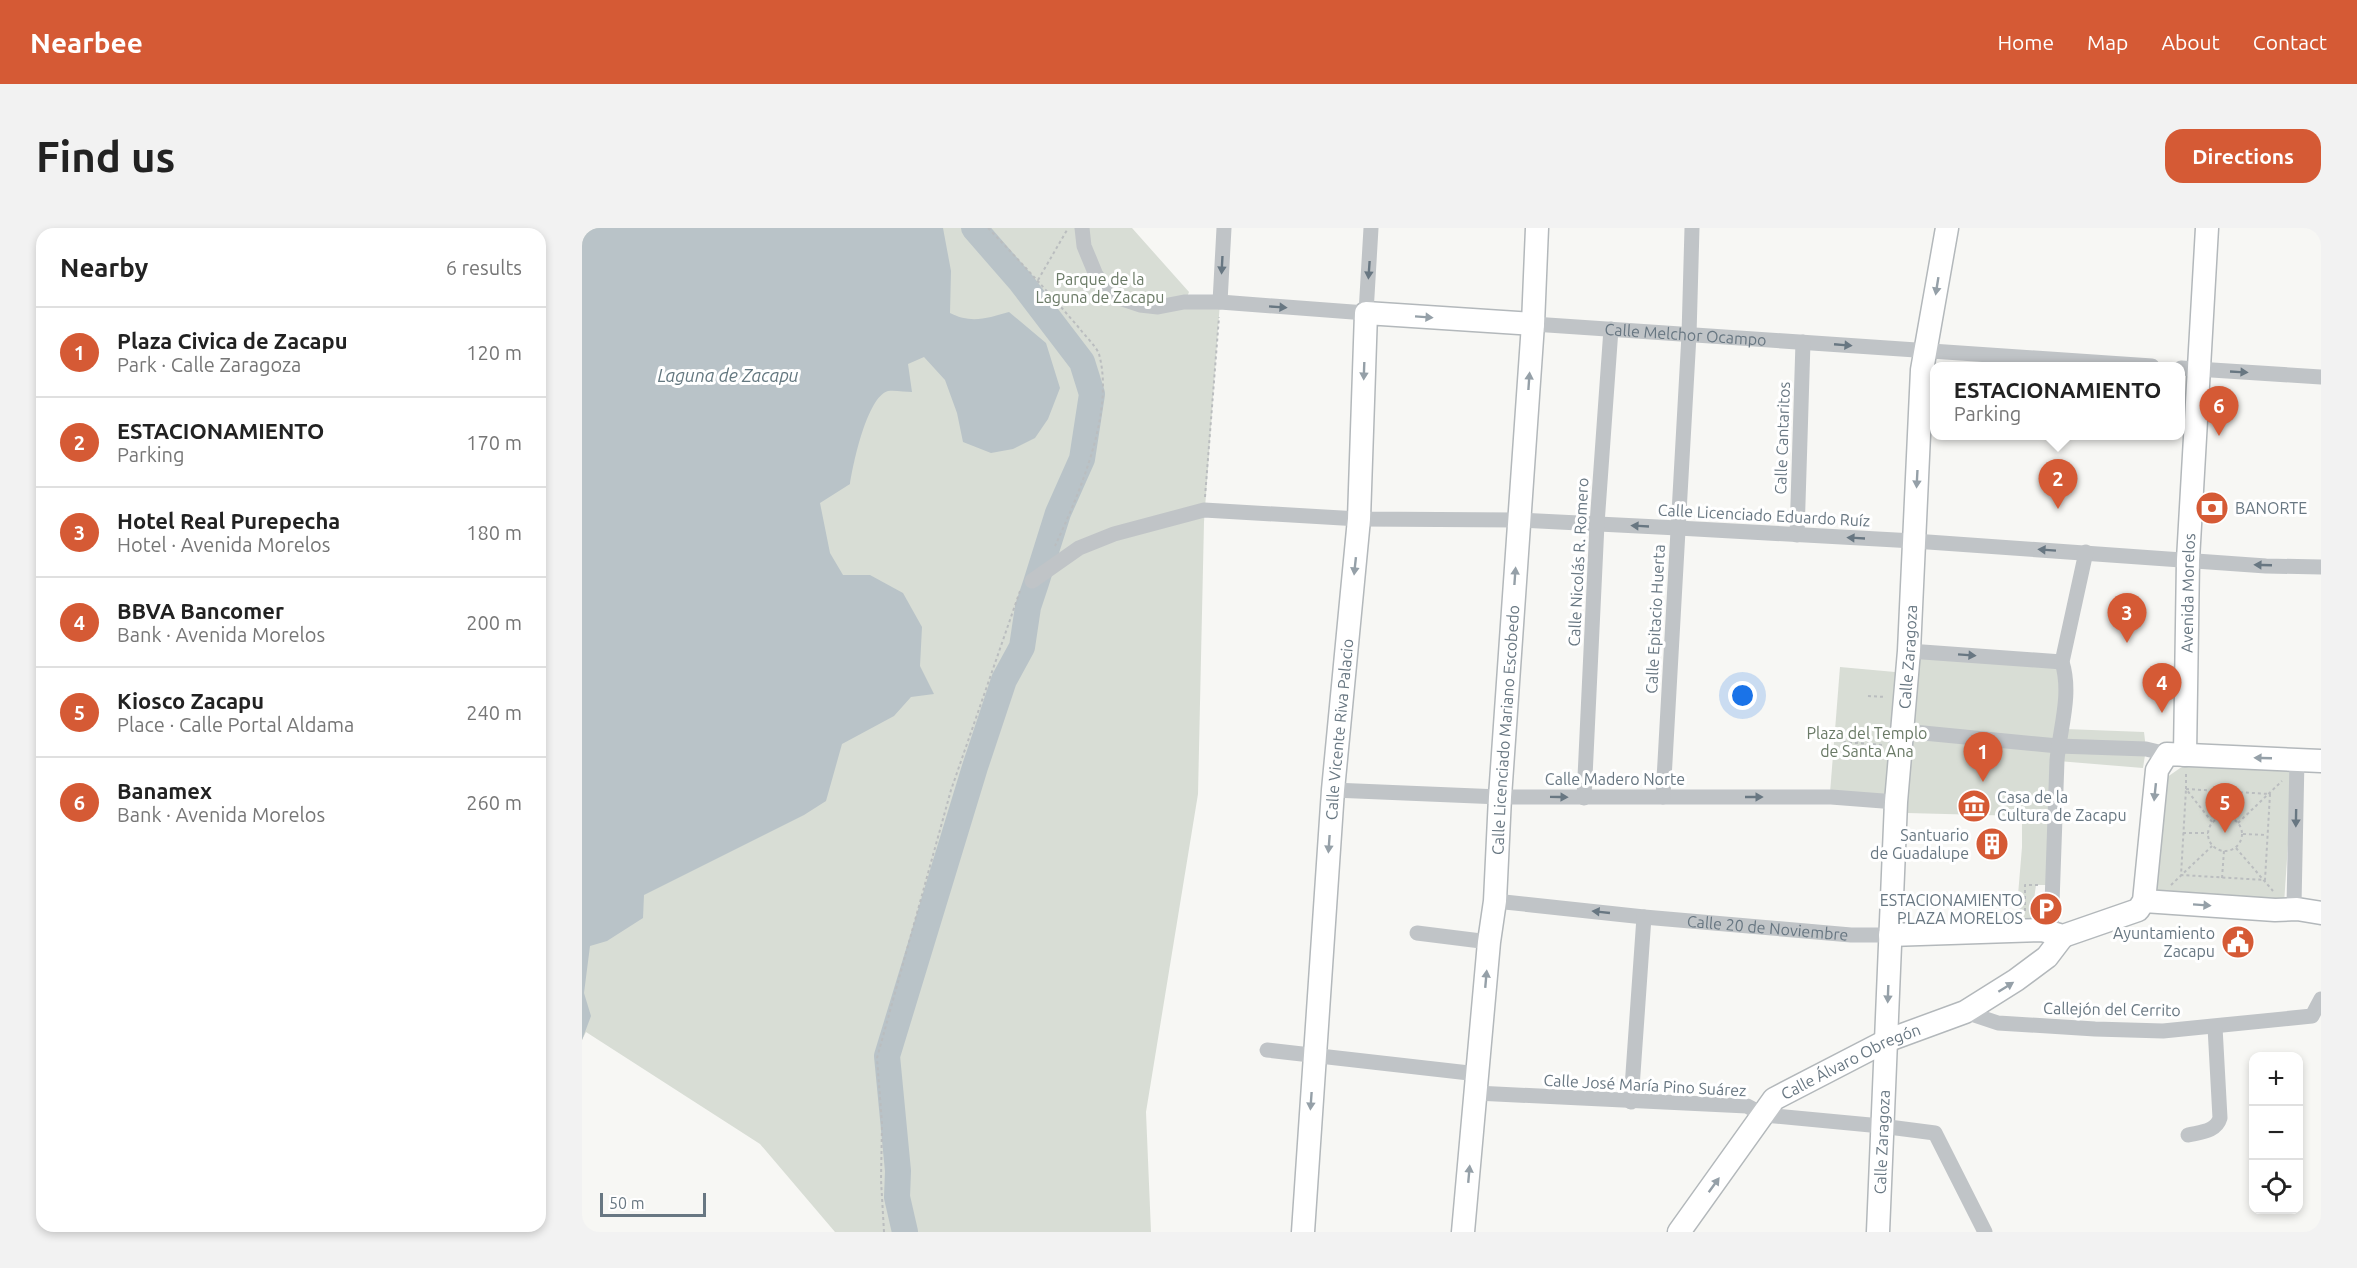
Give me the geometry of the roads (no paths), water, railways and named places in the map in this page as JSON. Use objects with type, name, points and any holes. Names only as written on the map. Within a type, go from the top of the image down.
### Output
[{"type":"street","name":"Calle Melchor Ocampo","points":[[1082,228],[1088,260],[1107,289],[1122,299],[1140,305],[1158,307],[1185,302],[1220,302],[2087,362]]},
{"type":"street","points":[[1220,302],[1224,228]]},
{"type":"street","name":"Calle Vicente Riva Palacio","points":[[1303,1232],[1333,790],[1359,519],[1371,228]]},
{"type":"street","name":"Calle Licenciado Mariano Escobedo","points":[[1463,1232],[1489,942],[1495,901],[1538,228]]},
{"type":"street","name":"Calle Epitacio Huerta","points":[[1663,797],[1689,336],[1692,228]]},
{"type":"street","name":"Calle Zaragoza","points":[[1878,1232],[1896,802],[1909,651],[1922,370],[1947,228]]},
{"type":"street","name":"Avenida Morelos","points":[[2144,901],[2157,770],[2171,758],[2188,560],[2190,369],[2207,228]]},
{"type":"street","name":"Calle Nicolás R. Romero","points":[[1584,798],[1597,524],[1611,329]]},
{"type":"street","name":"Calle Cantaritos","points":[[1797,535],[1803,342]]},
{"type":"street","points":[[2190,369],[2321,377]]},
{"type":"street","name":"Calle Licenciado Eduardo Ruíz","points":[[1038,577],[1079,548],[1114,534],[1204,510],[1359,519],[1518,520],[1678,528],[2086,552],[2266,566],[2321,567]]},
{"type":"street","points":[[2045,930],[2058,746],[2061,739],[2066,676],[2062,662],[2086,552]]},
{"type":"street","points":[[1909,651],[2062,662]]},
{"type":"street","points":[[1901,739],[2058,746],[2171,758],[2321,761]]},
{"type":"street","points":[[2286,910],[2294,905],[2297,759]]},
{"type":"street","name":"Calle Madero Norte","points":[[1333,790],[1500,797],[1832,797],[1896,802]]},
{"type":"street","name":"Calle 20 de Noviembre","points":[[1495,901],[1644,917],[1851,934],[1890,935],[2045,930],[2138,910],[2144,901]]},
{"type":"street","points":[[2144,901],[2321,912]]},
{"type":"street","points":[[1631,1102],[1644,917]]},
{"type":"street","name":"Calle Álvaro Obregón","points":[[1679,1232],[1774,1099],[1886,1041],[1965,1012],[2016,980],[2047,957],[2045,930]]},
{"type":"street","points":[[1418,933],[1489,942]]},
{"type":"street","name":"Callejón del Cerrito","points":[[1965,1012],[1998,1023],[2163,1031],[2312,1016],[2321,999]]},
{"type":"street","points":[[2188,1135],[2212,1130],[2220,1118],[2215,1027]]},
{"type":"street","name":"Calle José María Pino Suárez","points":[[1267,1050],[1477,1083],[1631,1102],[1747,1106],[1764,1115],[1935,1133],[1985,1232]]},
{"type":"water","name":"Laguna de Zacapu","points":[[582,228],[943,228],[951,271],[950,313],[972,319],[987,318],[1009,312],[1046,343],[1060,388],[1048,419],[1035,438],[1013,449],[991,453],[963,442],[957,413],[945,380],[924,357],[908,364],[912,392],[888,391],[880,396],[862,432],[850,484],[820,503],[830,553],[843,575],[870,575],[903,593],[922,627],[920,666],[934,694],[911,697],[894,716],[842,744],[826,801],[804,815],[644,895],[643,918],[607,941],[590,946],[584,993],[591,1016],[582,1040]]},
{"type":"waterway","points":[[905,1232],[897,1197],[898,1171],[887,1056],[975,767],[1004,680],[1022,647],[1028,607],[1058,513],[1082,459],[1092,394],[1082,362],[1021,282],[974,228]]},
{"type":"place","name":"Banamex","points":[[2219,436]]},
{"type":"place","name":"BANORTE","points":[[2212,508]]},
{"type":"place","name":"ESTACIONAMIENTO","points":[[2058,509]]},
{"type":"place","name":"Hotel Real Purepecha","points":[[2127,643]]},
{"type":"place","name":"BBVA Bancomer","points":[[2162,713]]},
{"type":"place","name":"Plaza Civica de Zacapu","points":[[1983,782]]},
{"type":"place","name":"Casa de la Cultura de Zacapu","points":[[1974,806]]},
{"type":"place","name":"Kiosco Zacapu","points":[[2225,833]]},
{"type":"place","name":"Santuario de Guadalupe","points":[[1992,844]]},
{"type":"place","name":"ESTACIONAMIENTO PLAZA MORELOS","points":[[2046,909]]},
{"type":"place","name":"Ayuntamiento Zacapu","points":[[2238,942]]},
{"type":"park label","name":"Parque de la Laguna de Zacapu","points":[[1100,288]]},
{"type":"park label","name":"Plaza del Templo de Santa Ana","points":[[1867,742]]}]
